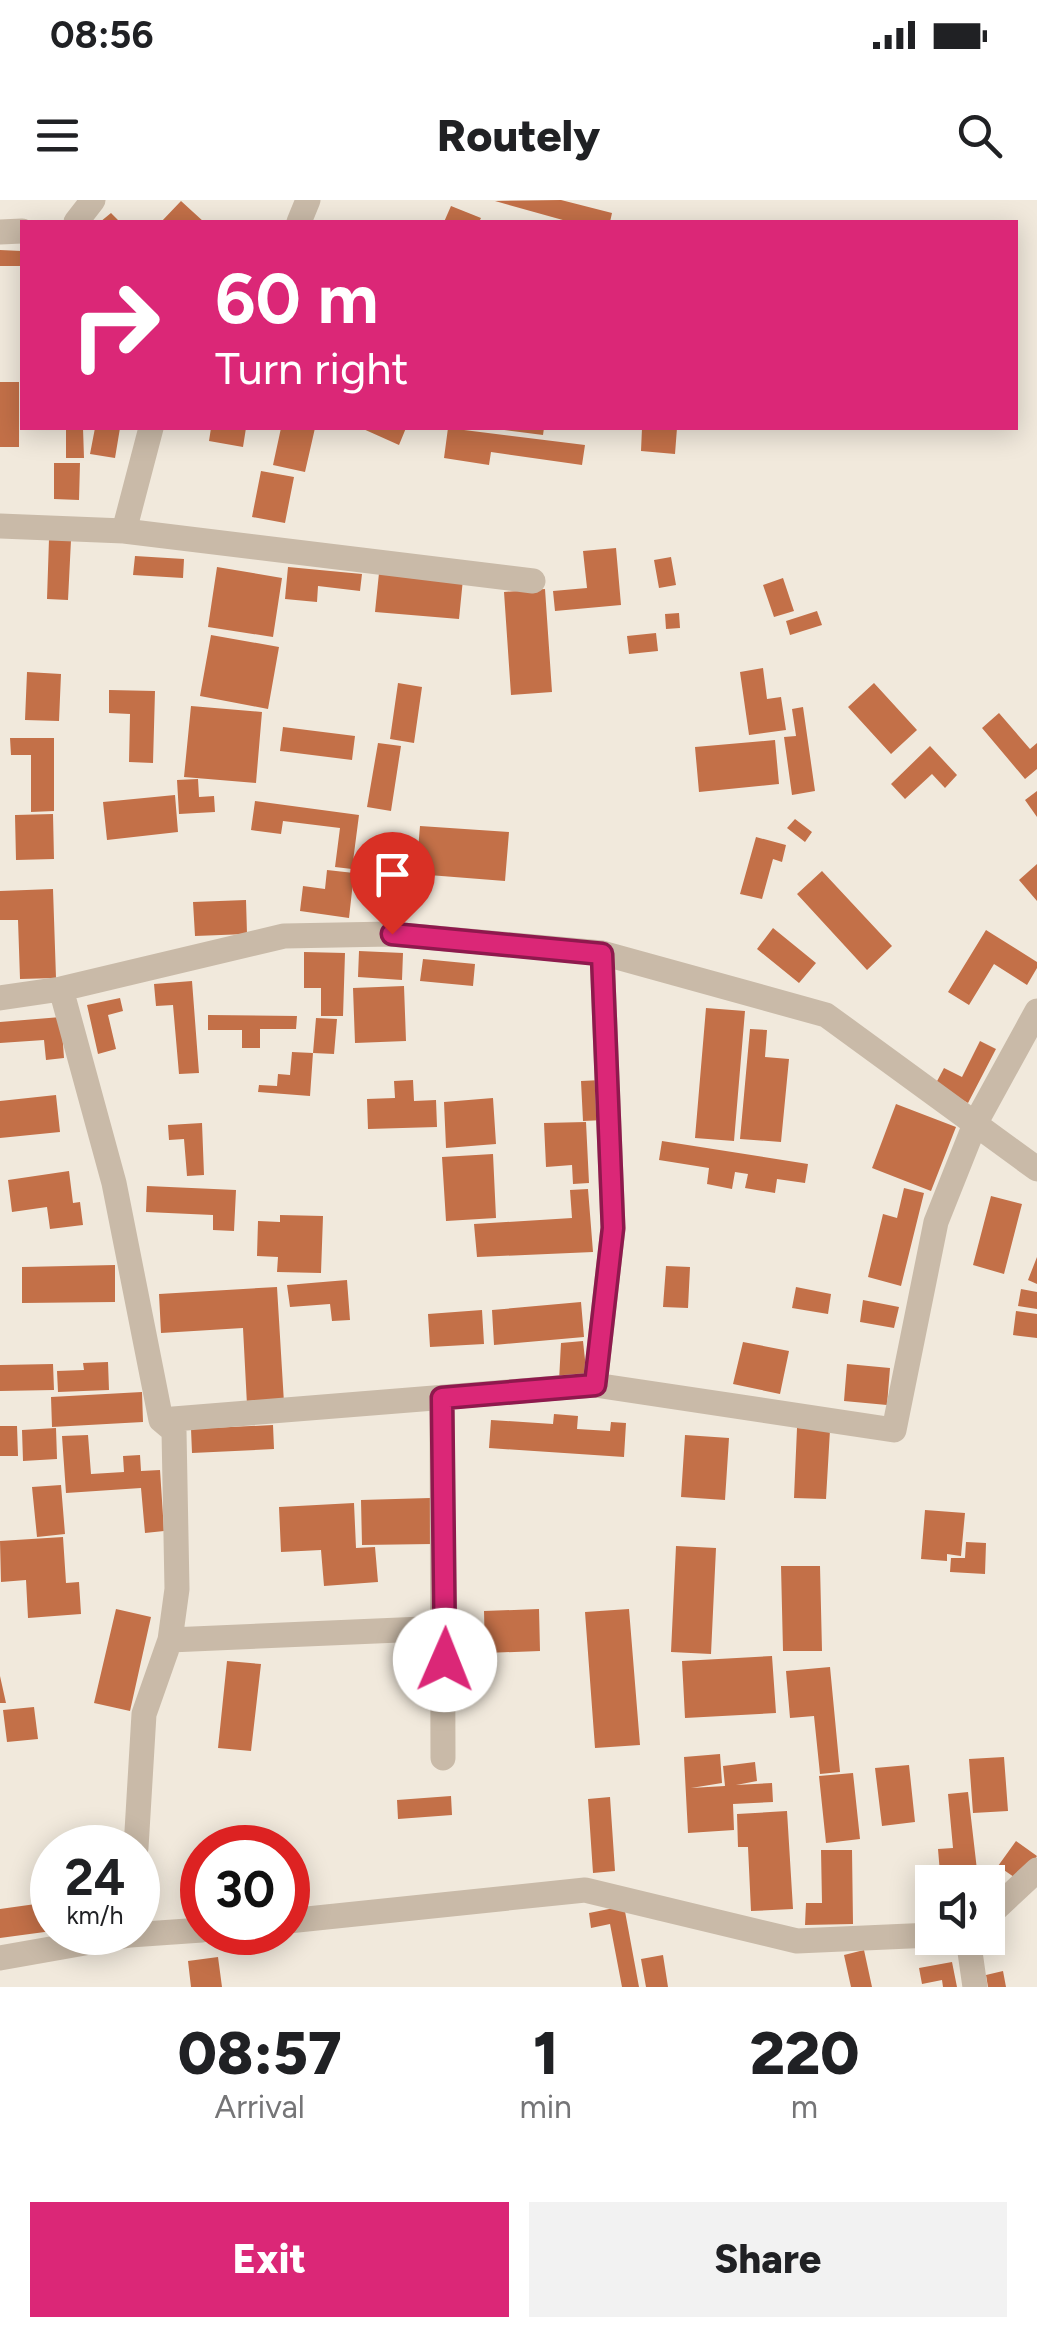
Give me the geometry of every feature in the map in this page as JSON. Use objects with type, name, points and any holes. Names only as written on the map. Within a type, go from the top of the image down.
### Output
[{"type":"street","points":[[78,220],[93,200]]},
{"type":"street","points":[[124,531],[150,430]]},
{"type":"street","points":[[0,526],[124,531],[533,581]]},
{"type":"street","points":[[0,998],[61,988],[284,936],[392,934],[602,954],[826,1015],[1037,1169]]},
{"type":"street","points":[[595,1385],[613,1228],[602,954]]},
{"type":"street","points":[[61,988],[114,1182],[162,1420],[174,1431],[178,1464],[177,1588],[170,1640],[144,1714],[137,1825]]},
{"type":"street","points":[[162,1420],[595,1385],[894,1430],[936,1222],[975,1124],[1037,1011]]},
{"type":"street","points":[[442,1398],[446,1628],[443,1758]]},
{"type":"street","points":[[170,1640],[446,1628]]},
{"type":"street","points":[[1005,1900],[1037,1870]]},
{"type":"street","points":[[310,1919],[585,1890],[796,1941],[915,1937]]},
{"type":"street","points":[[0,1958],[30,1953]]},
{"type":"street","points":[[970,1955],[975,1987]]},
{"type":"building","points":[[561,200],[612,213],[610,220],[563,220],[495,201]]},
{"type":"building","points":[[181,201],[202,220],[163,220]]},
{"type":"building","points":[[451,206],[481,218],[480,220],[445,220]]},
{"type":"building","points":[[0,250],[20,251],[20,266],[0,266]]},
{"type":"building","points":[[0,382],[19,382],[19,447],[0,447]]},
{"type":"building","points":[[66,430],[83,430],[84,458],[66,458]]},
{"type":"building","points":[[95,430],[120,430],[115,458],[90,454]]},
{"type":"building","points":[[211,430],[246,430],[243,447],[209,441]]},
{"type":"building","points":[[281,430],[315,430],[305,472],[273,465]]},
{"type":"building","points":[[365,430],[405,430],[399,445]]},
{"type":"building","points":[[448,430],[585,445],[582,465],[491,452],[489,465],[444,458]]},
{"type":"building","points":[[504,430],[544,430],[543,435]]},
{"type":"building","points":[[642,430],[677,430],[675,454],[641,451]]},
{"type":"building","points":[[54,463],[80,463],[79,500],[54,499]]},
{"type":"building","points":[[261,471],[294,477],[285,523],[252,517]]},
{"type":"building","points":[[49,539],[71,540],[68,600],[47,599]]},
{"type":"building","points":[[616,548],[621,605],[555,611],[553,591],[587,588],[583,551]]},
{"type":"building","points":[[135,556],[184,559],[183,578],[133,575]]},
{"type":"building","points":[[671,557],[676,585],[659,588],[654,560]]},
{"type":"building","points":[[217,567],[282,578],[273,637],[208,627]]},
{"type":"building","points":[[288,567],[362,574],[360,591],[318,586],[317,602],[285,599]]},
{"type":"building","points":[[379,573],[463,579],[459,619],[375,612]]},
{"type":"building","points":[[783,578],[794,611],[774,617],[763,585]]},
{"type":"building","points":[[545,589],[552,692],[511,695],[504,592]]},
{"type":"building","points":[[817,611],[822,625],[790,635],[786,621]]},
{"type":"building","points":[[679,613],[680,628],[666,629],[665,614]]},
{"type":"building","points":[[656,633],[658,651],[629,654],[627,636]]},
{"type":"building","points":[[211,635],[279,647],[268,709],[200,696]]},
{"type":"building","points":[[763,668],[767,699],[781,697],[786,730],[749,735],[740,672]]},
{"type":"building","points":[[27,672],[61,674],[59,721],[25,720]]},
{"type":"building","points":[[398,683],[422,687],[414,743],[390,739]]},
{"type":"building","points":[[874,683],[917,730],[891,754],[848,707]]},
{"type":"building","points":[[109,690],[155,691],[153,763],[129,762],[130,714],[109,713]]},
{"type":"building","points":[[191,706],[262,712],[256,783],[184,777]]},
{"type":"building","points":[[803,707],[815,791],[792,795],[784,737],[796,736],[792,709]]},
{"type":"building","points":[[999,713],[1030,749],[1037,743],[1037,769],[1025,779],[982,728]]},
{"type":"building","points":[[283,727],[355,736],[352,760],[280,751]]},
{"type":"building","points":[[10,738],[54,738],[54,811],[31,812],[31,755],[11,755]]},
{"type":"building","points":[[775,740],[779,784],[699,792],[695,747]]},
{"type":"building","points":[[378,743],[401,746],[391,811],[367,807]]},
{"type":"building","points":[[930,746],[957,775],[945,788],[932,774],[905,799],[891,784]]},
{"type":"building","points":[[198,779],[199,797],[214,796],[215,812],[179,814],[177,780]]},
{"type":"building","points":[[1037,791],[1037,817],[1025,800]]},
{"type":"building","points":[[175,795],[178,832],[107,840],[103,802]]},
{"type":"building","points":[[255,801],[359,815],[352,869],[335,867],[340,828],[283,821],[281,834],[251,830]]},
{"type":"building","points":[[53,814],[54,859],[16,860],[15,815]]},
{"type":"building","points":[[795,819],[812,832],[805,842],[787,828]]},
{"type":"building","points":[[420,826],[509,832],[505,881],[416,874]]},
{"type":"building","points":[[756,837],[786,845],[782,862],[773,859],[762,899],[740,894]]},
{"type":"building","points":[[1037,864],[1037,901],[1019,880]]},
{"type":"building","points":[[327,870],[354,873],[349,918],[300,911],[303,886],[325,889]]},
{"type":"building","points":[[822,871],[892,946],[867,970],[797,894]]},
{"type":"building","points":[[53,889],[56,978],[20,979],[18,920],[0,920],[0,891]]},
{"type":"building","points":[[246,900],[247,934],[195,936],[193,902]]},
{"type":"building","points":[[773,928],[816,963],[799,983],[757,949]]},
{"type":"building","points":[[986,930],[1037,962],[1037,968],[1027,985],[994,964],[969,1005],[948,992]]},
{"type":"building","points":[[359,951],[403,953],[402,980],[358,977]]},
{"type":"building","points":[[304,952],[345,953],[343,1016],[321,1016],[321,988],[304,988]]},
{"type":"building","points":[[423,959],[475,964],[473,986],[420,981]]},
{"type":"building","points":[[192,981],[199,1073],[179,1074],[173,1005],[156,1006],[154,984]]},
{"type":"building","points":[[404,986],[406,1041],[355,1043],[353,988]]},
{"type":"building","points":[[120,998],[123,1011],[108,1015],[116,1049],[98,1054],[87,1005]]},
{"type":"building","points":[[706,1008],[745,1011],[734,1141],[695,1138]]},
{"type":"building","points":[[208,1015],[297,1016],[296,1029],[260,1029],[260,1048],[242,1048],[242,1030],[208,1030]]},
{"type":"building","points":[[61,1017],[64,1058],[46,1060],[44,1040],[0,1043],[0,1022]]},
{"type":"building","points":[[316,1018],[337,1019],[334,1054],[313,1053]]},
{"type":"building","points":[[750,1029],[767,1030],[765,1057],[789,1059],[781,1142],[740,1139]]},
{"type":"building","points":[[980,1041],[996,1049],[968,1103],[935,1085],[944,1068],[962,1077]]},
{"type":"building","points":[[292,1052],[313,1053],[310,1096],[258,1092],[259,1085],[277,1086],[278,1074],[290,1075]]},
{"type":"building","points":[[413,1080],[414,1101],[436,1100],[437,1127],[368,1129],[367,1099],[395,1098],[394,1081]]},
{"type":"building","points":[[602,1080],[604,1120],[583,1121],[581,1081]]},
{"type":"building","points":[[56,1095],[60,1132],[0,1138],[0,1101]]},
{"type":"building","points":[[493,1098],[496,1144],[446,1148],[444,1102]]},
{"type":"building","points":[[896,1104],[956,1127],[931,1191],[872,1168]]},
{"type":"building","points":[[586,1122],[589,1183],[573,1184],[572,1165],[546,1167],[544,1123]]},
{"type":"building","points":[[202,1123],[204,1175],[187,1176],[184,1139],[169,1140],[168,1125]]},
{"type":"building","points":[[662,1141],[808,1164],[805,1183],[777,1179],[775,1193],[745,1188],[748,1174],[735,1172],[732,1189],[707,1184],[709,1168],[659,1160]]},
{"type":"building","points":[[493,1154],[496,1218],[446,1221],[442,1157]]},
{"type":"building","points":[[69,1171],[73,1203],[80,1202],[83,1225],[50,1229],[47,1207],[12,1212],[8,1180]]},
{"type":"building","points":[[147,1186],[236,1190],[234,1231],[213,1230],[213,1215],[146,1212]]},
{"type":"building","points":[[904,1188],[924,1193],[901,1286],[868,1277],[883,1214],[897,1218]]},
{"type":"building","points":[[588,1189],[593,1252],[477,1257],[474,1224],[572,1218],[570,1190]]},
{"type":"building","points":[[991,1196],[1022,1204],[1004,1274],[973,1265]]},
{"type":"building","points":[[280,1215],[323,1216],[321,1273],[277,1272],[278,1257],[257,1256],[258,1221],[280,1222]]},
{"type":"building","points":[[1037,1257],[1037,1284],[1028,1280]]},
{"type":"building","points":[[115,1265],[115,1302],[22,1303],[22,1267]]},
{"type":"building","points":[[666,1266],[690,1267],[688,1308],[663,1307]]},
{"type":"building","points":[[347,1280],[350,1320],[332,1321],[330,1304],[290,1307],[287,1285]]},
{"type":"building","points":[[277,1287],[284,1403],[247,1405],[243,1328],[161,1333],[159,1294]]},
{"type":"building","points":[[796,1287],[831,1294],[828,1314],[792,1308]]},
{"type":"building","points":[[1021,1289],[1037,1292],[1037,1309],[1018,1306]]},
{"type":"building","points":[[863,1300],[899,1307],[894,1328],[860,1322]]},
{"type":"building","points":[[581,1302],[584,1337],[494,1345],[492,1310]]},
{"type":"building","points":[[482,1310],[484,1344],[430,1347],[428,1314]]},
{"type":"building","points":[[1016,1311],[1037,1314],[1037,1338],[1013,1335]]},
{"type":"building","points":[[583,1341],[587,1378],[559,1381],[561,1343]]},
{"type":"building","points":[[743,1342],[789,1351],[780,1394],[733,1384]]},
{"type":"building","points":[[108,1362],[109,1390],[58,1392],[57,1371],[84,1370],[83,1363]]},
{"type":"building","points":[[53,1364],[54,1390],[0,1391],[0,1365]]},
{"type":"building","points":[[847,1364],[890,1368],[887,1405],[844,1401]]},
{"type":"building","points":[[142,1392],[143,1422],[52,1427],[51,1397]]},
{"type":"building","points":[[554,1414],[578,1416],[577,1429],[610,1431],[611,1422],[626,1423],[624,1457],[489,1448],[491,1420],[553,1424]]},
{"type":"building","points":[[273,1425],[274,1449],[192,1453],[191,1429]]},
{"type":"building","points":[[0,1426],[17,1426],[18,1456],[0,1456]]},
{"type":"building","points":[[56,1428],[57,1459],[23,1461],[22,1430]]},
{"type":"building","points":[[797,1428],[830,1430],[826,1499],[794,1498]]},
{"type":"building","points":[[88,1435],[91,1474],[124,1472],[123,1456],[140,1455],[141,1471],[160,1470],[164,1531],[145,1533],[141,1488],[66,1493],[62,1436]]},
{"type":"building","points":[[685,1435],[729,1438],[725,1500],[681,1497]]},
{"type":"building","points":[[61,1485],[65,1534],[37,1537],[32,1487]]},
{"type":"building","points":[[430,1498],[432,1544],[362,1545],[361,1500]]},
{"type":"building","points":[[354,1503],[356,1548],[375,1547],[378,1582],[324,1586],[321,1550],[281,1552],[279,1507]]},
{"type":"building","points":[[925,1510],[965,1513],[961,1556],[947,1554],[947,1561],[921,1559]]},
{"type":"building","points":[[63,1537],[66,1583],[79,1582],[81,1614],[28,1618],[26,1580],[1,1582],[0,1541]]},
{"type":"building","points":[[966,1542],[986,1543],[985,1574],[950,1572],[951,1558],[965,1558]]},
{"type":"building","points":[[676,1546],[716,1548],[711,1654],[671,1652]]},
{"type":"building","points":[[781,1566],[820,1566],[822,1651],[783,1651]]},
{"type":"building","points":[[116,1609],[151,1617],[130,1711],[94,1703]]},
{"type":"building","points":[[539,1609],[540,1651],[485,1653],[484,1611]]},
{"type":"building","points":[[629,1609],[640,1745],[595,1748],[585,1612]]},
{"type":"building","points":[[772,1656],[776,1713],[685,1718],[682,1661]]},
{"type":"building","points":[[227,1661],[261,1664],[251,1751],[218,1748]]},
{"type":"building","points":[[418,1661],[437,1661],[438,1696],[419,1697]]},
{"type":"building","points":[[830,1667],[840,1772],[820,1774],[814,1716],[790,1718],[786,1671]]},
{"type":"building","points":[[0,1676],[6,1703],[0,1703]]},
{"type":"building","points":[[34,1707],[38,1739],[7,1742],[3,1710]]},
{"type":"building","points":[[720,1754],[722,1783],[691,1788],[725,1786],[723,1766],[755,1762],[757,1781],[736,1785],[772,1783],[773,1802],[733,1804],[734,1830],[688,1833],[684,1757]]},
{"type":"building","points":[[1004,1757],[1008,1811],[973,1813],[969,1759]]},
{"type":"building","points":[[909,1765],[915,1822],[882,1826],[875,1768]]},
{"type":"building","points":[[853,1773],[860,1839],[826,1843],[819,1776]]},
{"type":"building","points":[[968,1792],[976,1865],[939,1865],[938,1849],[953,1848],[948,1794]]},
{"type":"building","points":[[451,1796],[452,1815],[398,1819],[397,1800]]},
{"type":"building","points":[[610,1797],[615,1871],[593,1873],[588,1799]]},
{"type":"building","points":[[787,1811],[793,1909],[751,1911],[748,1847],[738,1847],[737,1814]]},
{"type":"building","points":[[1016,1841],[1037,1856],[1020,1881],[1005,1871],[1005,1865],[999,1865]]},
{"type":"building","points":[[821,1850],[852,1850],[853,1924],[805,1925],[806,1903],[822,1903]]},
{"type":"building","points":[[30,1905],[30,1934],[0,1938],[0,1909]]},
{"type":"building","points":[[624,1906],[639,1987],[622,1987],[610,1924],[591,1928],[589,1913]]},
{"type":"building","points":[[864,1950],[872,1987],[851,1987],[844,1955]]},
{"type":"building","points":[[663,1955],[668,1987],[646,1987],[641,1959]]},
{"type":"building","points":[[218,1957],[222,1987],[191,1987],[188,1961]]},
{"type":"building","points":[[952,1962],[957,1987],[943,1987],[942,1980],[922,1984],[919,1968]]},
{"type":"building","points":[[1003,1971],[1006,1987],[988,1987],[986,1975]]},
{"type":"route","points":[[392,934],[602,954],[613,1228],[595,1385],[442,1398],[445,1660]]}]
